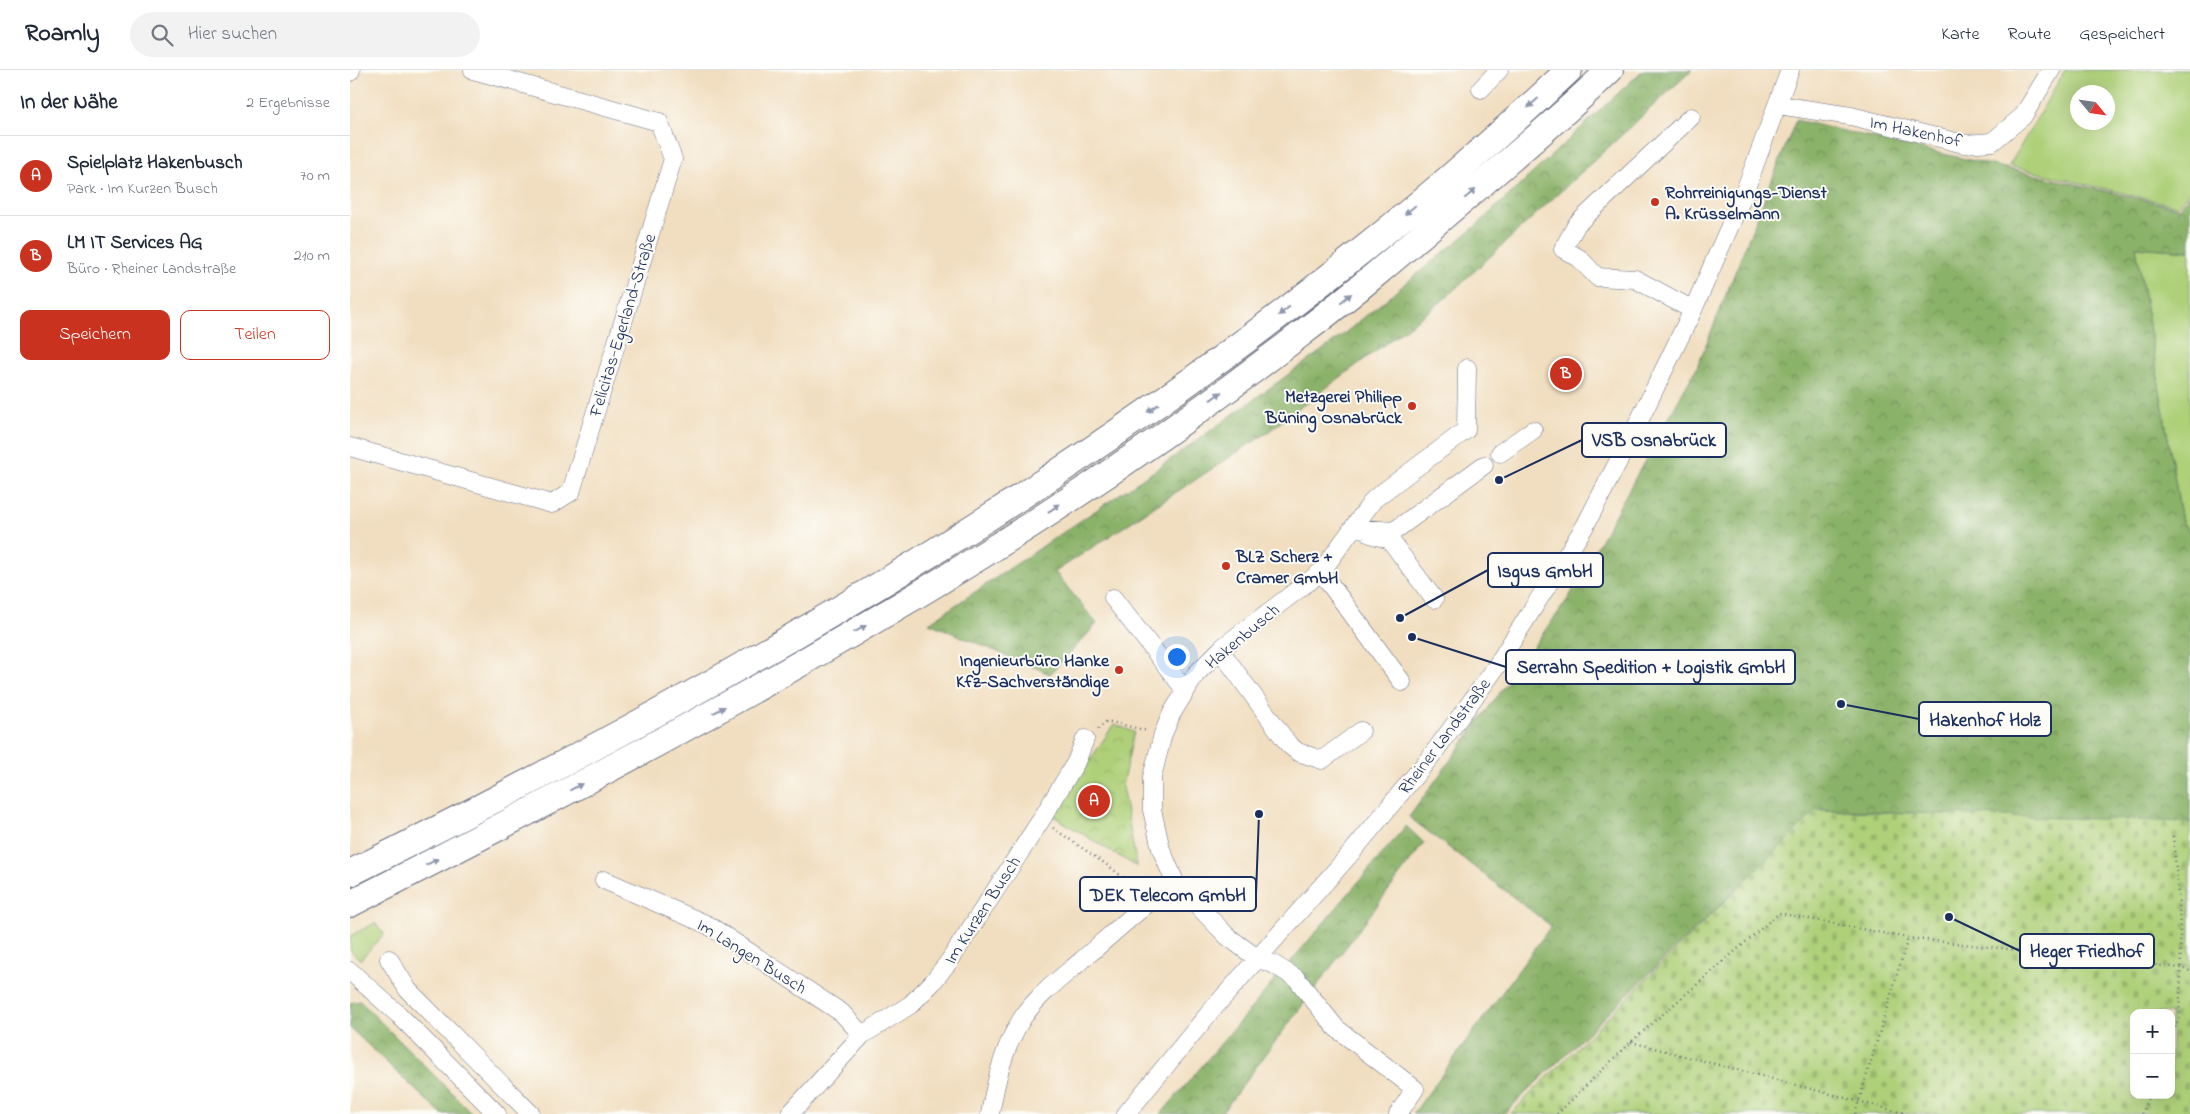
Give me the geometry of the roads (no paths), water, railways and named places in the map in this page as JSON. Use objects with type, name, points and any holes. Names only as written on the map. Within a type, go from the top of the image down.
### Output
[{"type":"highway","points":[[350,873],[573,758],[714,680],[954,539],[1086,455],[1181,388],[1364,248],[1474,156],[1569,70]]},
{"type":"highway","points":[[350,904],[553,800],[716,712],[889,612],[1013,536],[1165,434],[1298,337],[1490,178],[1610,70]]},
{"type":"street","name":"Felicitas-Egerland-Straße","points":[[350,447],[552,504],[571,492],[673,159],[659,122],[473,70]]},
{"type":"street","points":[[1482,89],[1499,70]]},
{"type":"street","name":"Rheiner Landstraße","points":[[1126,1114],[1204,1019],[1352,852],[1432,755],[1492,673],[1585,526],[1638,423],[1693,310],[1743,196],[1790,70]]},
{"type":"street","name":"Im Hakenhof","points":[[1778,105],[1850,116],[1964,144],[1992,142],[2023,116],[2051,70]]},
{"type":"street","points":[[1691,116],[1577,224],[1562,249],[1579,258],[1597,277],[1635,279],[1693,310]]},
{"type":"street","name":"Hakenbusch","points":[[1398,1114],[1415,1088],[1336,1028],[1296,978],[1273,964],[1258,959],[1228,936],[1175,882],[1161,849],[1152,810],[1152,777],[1163,734],[1185,690],[1196,674],[1220,650],[1321,572],[1374,499],[1466,430],[1467,368]]},
{"type":"street","points":[[1500,453],[1533,430]]},
{"type":"street","points":[[1353,528],[1394,530],[1484,465]]},
{"type":"street","points":[[1353,528],[1390,540],[1434,599]]},
{"type":"street","points":[[1321,572],[1402,682]]},
{"type":"street","points":[[1113,598],[1185,690]]},
{"type":"street","points":[[1220,650],[1289,744],[1298,752],[1322,760],[1361,731]]},
{"type":"street","name":"Im Kurzen Busch","points":[[790,1114],[862,1035],[910,1005],[932,983],[950,960],[1041,820],[1076,762],[1085,739]]},
{"type":"street","name":"Im Langen Busch","points":[[604,880],[708,925],[842,1013],[862,1035]]},
{"type":"street","points":[[990,1114],[995,1084],[1008,1046],[1024,1016],[1046,991],[1151,900],[1175,882]]},
{"type":"street","points":[[389,959],[408,990],[531,1114]]},
{"type":"street","points":[[350,971],[399,1015],[497,1114]]},
{"type":"place","name":"Rohrreinigungs-Dienst A. Krüsselmann","points":[[1655,202]]},
{"type":"place","name":"LM IT Services AG","points":[[1566,374]]},
{"type":"place","name":"Metzgerei Philipp Büning Osnabrück","points":[[1412,406]]},
{"type":"place","name":"VSB Osnabrück","points":[[1499,480]]},
{"type":"place","name":"BLZ Scherz + Cramer GmbH","points":[[1226,566]]},
{"type":"place","name":"Isgus GmbH","points":[[1400,618]]},
{"type":"place","name":"Serrahn Spedition + Logistik GmbH","points":[[1412,637]]},
{"type":"place","name":"Ingenieurbüro Hanke Kfz-Sachverständige","points":[[1119,670]]},
{"type":"place","name":"Hakenhof Holz","points":[[1841,704]]},
{"type":"place","name":"Spielplatz Hakenbusch","points":[[1094,801]]},
{"type":"place","name":"DEK Telecom GmbH","points":[[1259,814]]},
{"type":"place","name":"Heger Friedhof","points":[[1949,917]]}]
